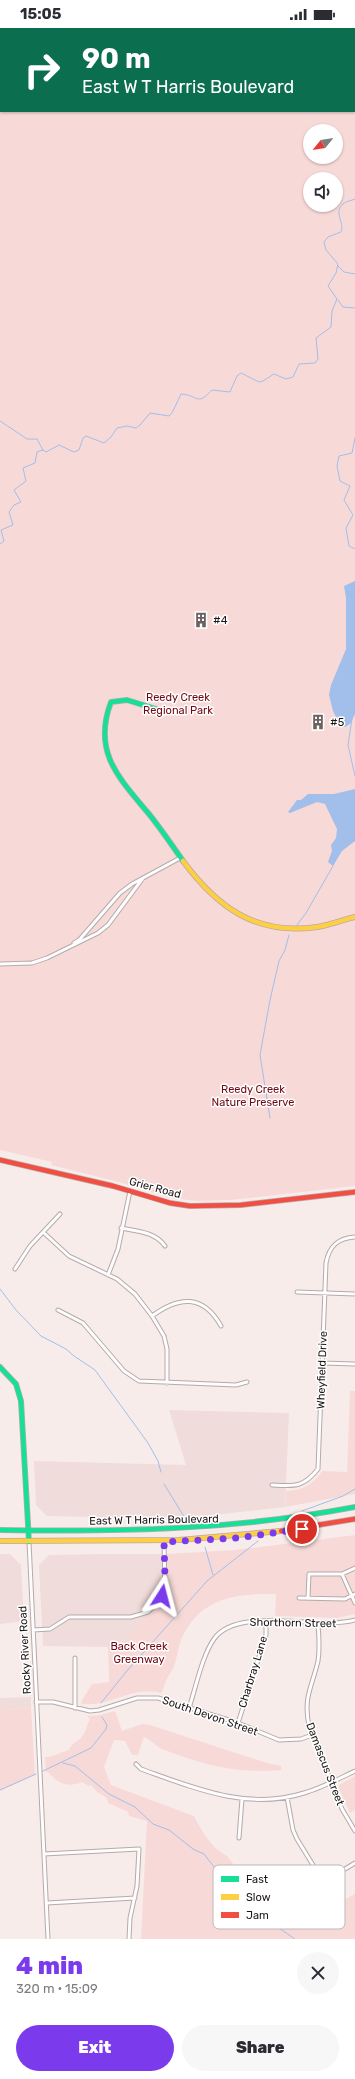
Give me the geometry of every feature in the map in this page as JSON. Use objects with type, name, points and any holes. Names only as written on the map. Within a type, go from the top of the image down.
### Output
[{"type":"street","points":[[156,708],[126,699],[116,699],[111,702],[105,723],[108,756],[114,770],[149,814],[191,874],[210,894],[229,910],[254,922],[272,926],[300,929],[324,925],[355,917]]},
{"type":"street","points":[[66,949],[80,939],[120,893],[142,878],[180,858]]},
{"type":"street","points":[[0,964],[32,963],[66,949],[98,933],[108,925],[142,878]]},
{"type":"street","name":"Grier Road","points":[[0,1160],[130,1191],[170,1204],[205,1206],[355,1192]]},
{"type":"street","points":[[108,1275],[118,1249],[121,1228],[130,1191]]},
{"type":"street","points":[[15,1269],[23,1255],[60,1214]]},
{"type":"street","points":[[121,1228],[152,1235],[158,1238],[166,1246]]},
{"type":"street","points":[[43,1232],[70,1256],[127,1286],[152,1316],[166,1342],[167,1383]]},
{"type":"street","name":"Wheyfield Drive","points":[[272,1486],[288,1487],[307,1482],[318,1469],[326,1263],[330,1248],[341,1240],[355,1236]]},
{"type":"street","points":[[297,1292],[355,1294]]},
{"type":"street","points":[[152,1316],[173,1303],[197,1303],[210,1310],[221,1326]]},
{"type":"street","points":[[58,1310],[83,1323],[124,1371],[134,1379],[146,1382],[236,1385],[247,1382]]},
{"type":"street","points":[[322,1363],[355,1364]]},
{"type":"street","name":"Rocky River Road","points":[[0,1367],[16,1384],[21,1401],[48,1939]]},
{"type":"street","name":"East W T Harris Boulevard","points":[[0,1530],[143,1531],[206,1529],[283,1520],[355,1507]]},
{"type":"street","name":"East W T Harris Boulevard","points":[[0,1541],[164,1542],[261,1535],[355,1519]]},
{"type":"street","points":[[33,1630],[50,1628],[69,1617],[131,1617],[148,1612],[160,1600],[165,1588],[164,1542]]},
{"type":"street","points":[[308,1598],[309,1574],[342,1574],[355,1568]]},
{"type":"street","points":[[342,1574],[353,1594],[355,1602]]},
{"type":"street","points":[[299,1598],[345,1599],[353,1594]]},
{"type":"street","name":"Shorthorn Street","points":[[189,1708],[208,1649],[215,1638],[229,1625],[240,1622],[266,1621],[318,1624],[341,1623],[355,1620]]},
{"type":"street","name":"Charbray Lane","points":[[238,1723],[266,1635],[266,1621]]},
{"type":"street","name":"Damascus Street","points":[[318,1624],[318,1662],[307,1702],[306,1714],[312,1735],[342,1809],[355,1831]]},
{"type":"street","points":[[75,1658],[75,1708]]},
{"type":"street","name":"South Devon Street","points":[[36,1702],[53,1702],[90,1711],[99,1710],[137,1698],[158,1698],[238,1723],[279,1740],[301,1739],[312,1735]]},
{"type":"street","points":[[136,1764],[141,1769],[201,1791],[242,1799],[287,1797],[303,1794],[355,1771]]},
{"type":"street","points":[[287,1797],[293,1830],[313,1865]]},
{"type":"street","points":[[239,1838],[242,1799]]},
{"type":"street","points":[[44,1854],[139,1849],[135,1898],[130,1918],[129,1939]]},
{"type":"street","points":[[345,1869],[355,1863]]},
{"type":"street","points":[[47,1903],[135,1898]]},
{"type":"shaded area","points":[[169,1410],[289,1413],[285,1507],[204,1516],[137,1518],[47,1516],[36,1505],[34,1461],[186,1465]]},
{"type":"shaded area","points":[[0,1554],[10,1554],[21,1565],[24,1621],[0,1624]]},
{"type":"shaded area","points":[[167,1554],[167,1592],[157,1608],[121,1643],[108,1647],[43,1646],[39,1565],[49,1555]]},
{"type":"shaded area","points":[[31,1697],[31,1708],[0,1710],[0,1698]]},
{"type":"green space","name":"Reedy Creek Regional Park","points":[[0,112],[355,112],[355,1186],[231,1200],[197,1201],[171,1198],[115,1181],[51,1165],[52,1162],[0,1150]]},
{"type":"green space","points":[[350,1391],[355,1391],[355,1494],[285,1507],[286,1491],[307,1486],[315,1480],[322,1471],[347,1472]]},
{"type":"green space","name":"Back Creek Greenway","points":[[355,1535],[355,1614],[337,1618],[275,1616],[276,1594],[246,1595],[220,1601],[208,1607],[198,1615],[189,1626],[181,1640],[173,1669],[167,1679],[162,1693],[140,1692],[103,1703],[82,1704],[81,1702],[92,1684],[109,1682],[108,1647],[121,1643],[157,1608],[167,1592],[167,1554],[235,1550]]},
{"type":"green space","points":[[31,1708],[35,1775],[0,1791],[0,1710]]},
{"type":"green space","points":[[115,1711],[122,1731],[142,1724],[150,1725],[267,1763],[281,1766],[282,1770],[250,1771],[206,1764],[162,1749],[144,1737],[138,1755],[132,1755],[125,1741],[114,1740],[104,1767],[111,1785],[194,1816],[212,1844],[221,1853],[227,1856],[234,1865],[213,1865],[213,1929],[345,1929],[345,1899],[355,1894],[355,1939],[141,1939],[147,1821],[129,1816],[128,1812],[108,1803],[107,1798],[97,1792],[91,1785],[89,1786],[82,1782],[72,1785],[64,1784],[46,1772],[45,1757],[69,1750],[82,1737],[90,1719],[87,1716],[100,1715]]},
{"type":"green space","points":[[355,1776],[355,1810],[350,1813],[339,1789],[339,1785]]},
{"type":"water","points":[[355,581],[355,714],[350,724],[345,727],[341,727],[333,711],[329,695],[331,685],[346,649],[346,598],[344,586]]},
{"type":"water","points":[[355,789],[355,841],[342,851],[333,866],[328,862],[332,851],[331,845],[336,838],[337,829],[325,804],[317,802],[290,813],[288,812],[297,800],[301,800],[308,794],[334,794]]},
{"type":"waterway","points":[[0,421],[27,439],[37,439],[43,450],[46,452],[59,445],[74,452],[79,450],[83,438],[86,436],[104,443],[111,437],[117,428],[127,426],[136,428],[150,413],[169,416],[181,394],[200,399],[212,390],[230,392],[237,376],[241,373],[259,382],[274,374],[286,379],[293,377],[299,364],[315,363],[318,359],[316,338],[331,327],[332,311],[337,299],[328,286],[336,273],[338,264],[326,250],[324,242],[328,237],[341,232],[342,225],[339,214],[340,207],[344,203],[355,199]]},
{"type":"waterway","points":[[338,266],[344,272],[355,274]]},
{"type":"waterway","points":[[338,300],[343,307],[355,308]]},
{"type":"waterway","points":[[355,438],[352,453],[339,456],[337,466],[340,481],[350,486],[344,500],[353,515],[346,528],[349,546],[355,549]]},
{"type":"waterway","points":[[0,544],[4,541],[1,530],[13,525],[9,512],[14,505],[21,502],[14,490],[26,481],[23,468],[35,463],[37,452],[43,450]]},
{"type":"waterway","points":[[352,719],[348,745],[355,776]]},
{"type":"waterway","points":[[297,925],[306,913],[333,866]]},
{"type":"waterway","points":[[270,1118],[260,1055],[279,961],[285,950],[289,935]]},
{"type":"waterway","points":[[0,1289],[16,1310],[41,1336],[66,1349],[95,1370],[148,1443],[158,1461],[161,1472]]},
{"type":"waterway","points":[[164,1484],[188,1523]]},
{"type":"waterway","points":[[302,1511],[343,1496],[355,1489]]},
{"type":"waterway","points":[[101,1703],[126,1672],[207,1581],[258,1541]]},
{"type":"waterway","points":[[205,1547],[213,1575]]},
{"type":"waterway","points":[[43,1771],[91,1748],[106,1729],[107,1725],[102,1717]]},
{"type":"waterway","points":[[63,1763],[75,1766],[109,1794],[135,1807],[153,1824],[169,1830],[193,1849],[204,1854],[213,1866]]},
{"type":"waterway","points":[[0,1790],[36,1774]]},
{"type":"waterway","points":[[280,1929],[295,1939]]},
{"type":"traffic: fast","points":[[156,709],[127,700],[111,702],[106,720],[105,736],[107,750],[119,776],[158,825],[183,861]]},
{"type":"traffic: fast","points":[[0,1367],[16,1384],[21,1401],[29,1542]]},
{"type":"traffic: fast","points":[[0,1530],[134,1530],[178,1528],[266,1521],[355,1507]]},
{"type":"traffic: slow","points":[[183,861],[210,892],[224,904],[240,915],[257,922],[275,927],[295,929],[317,927],[355,917]]},
{"type":"traffic: slow","points":[[0,1541],[179,1540],[281,1531]]},
{"type":"traffic: jam","points":[[0,1160],[113,1186],[170,1203],[190,1206],[241,1205],[355,1192]]},
{"type":"traffic: jam","points":[[281,1531],[355,1519]]},
{"type":"place","name":"#4","points":[[201,620]]},
{"type":"place","name":"#5","points":[[318,722]]},
{"type":"route","points":[[162,1596],[165,1588],[164,1542],[237,1538],[302,1529]]},
{"type":"park label","name":"Reedy Creek Nature Preserve","points":[[253,1095]]}]
